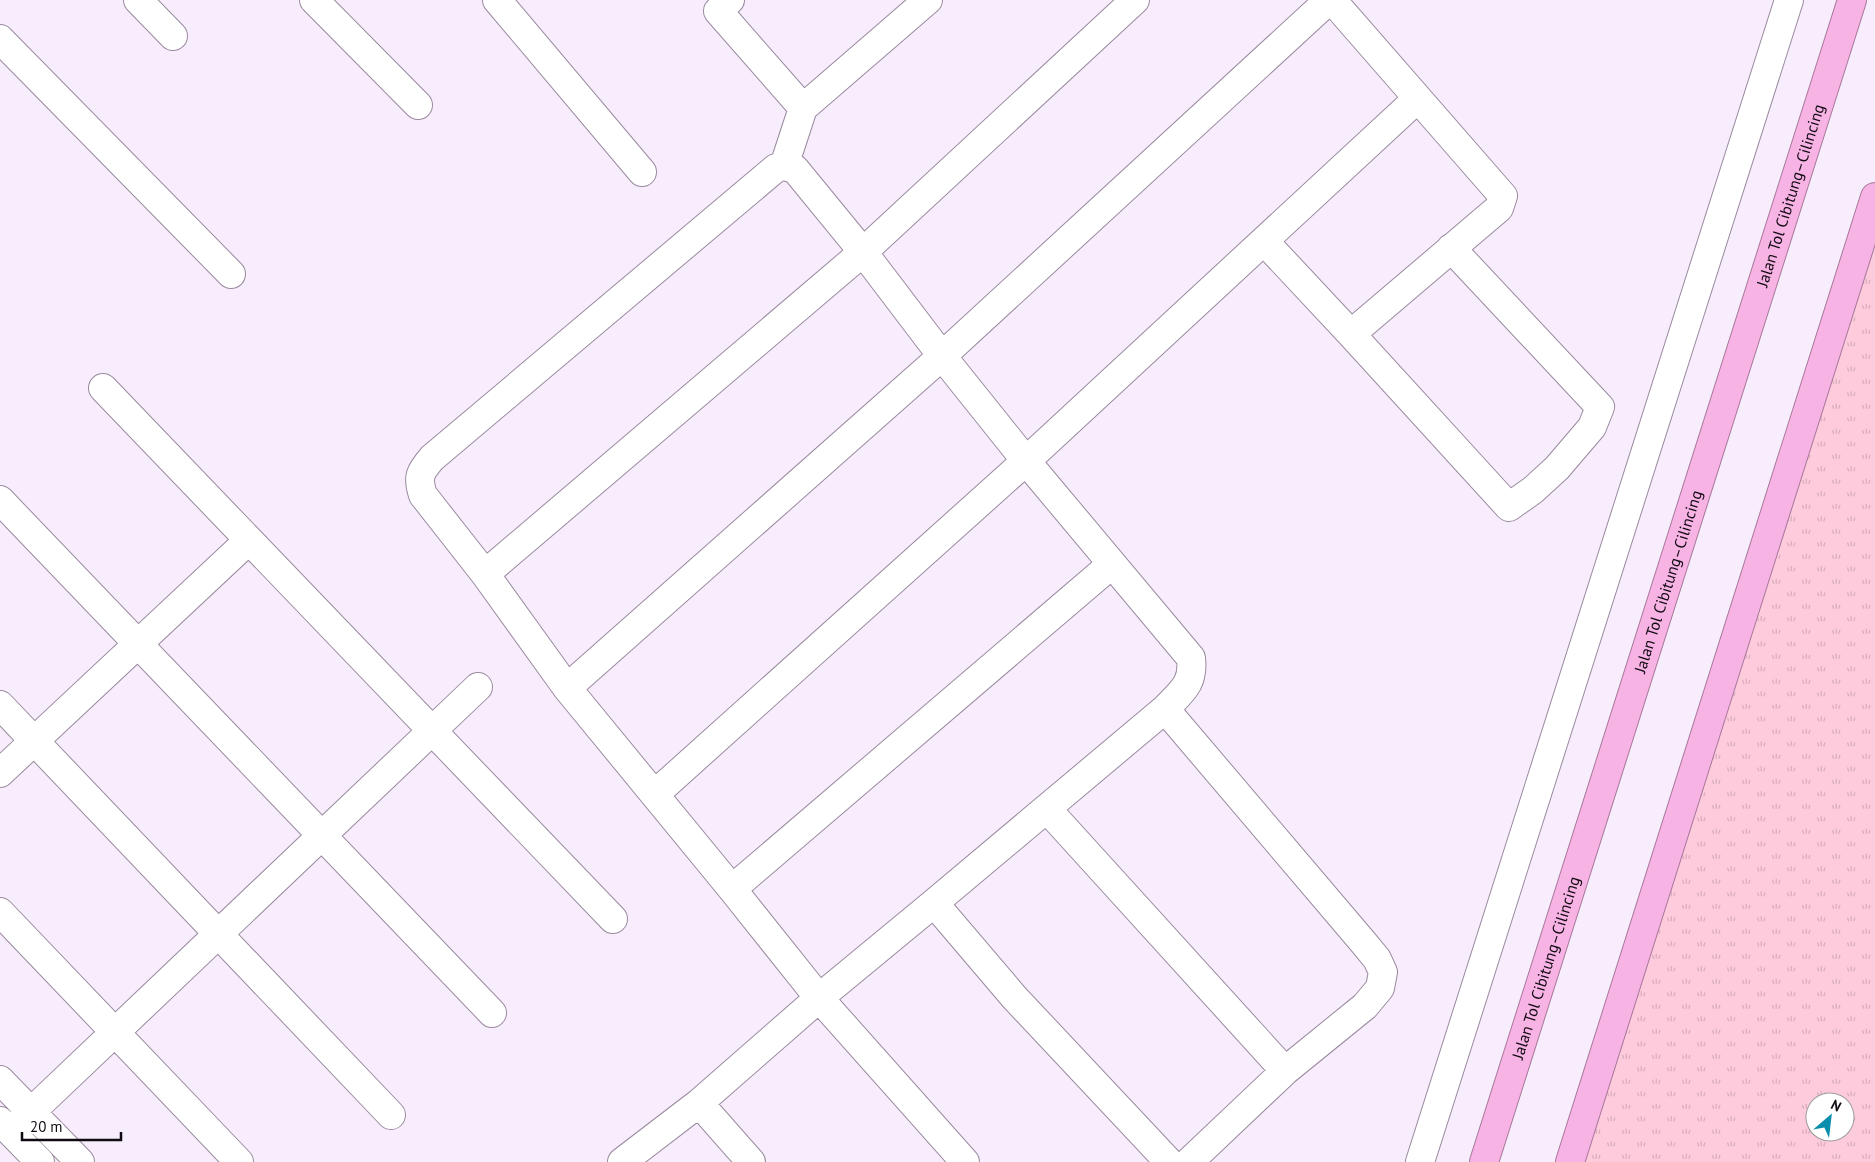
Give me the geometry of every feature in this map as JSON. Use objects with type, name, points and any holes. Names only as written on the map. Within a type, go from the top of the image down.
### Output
[{"type":"highway","name":"Jalan Tol Cibitung–Cilincing","points":[[1484,1162],[1852,0]]},
{"type":"highway","points":[[1570,1162],[1875,196]]},
{"type":"street","points":[[138,0],[172,36]]},
{"type":"street","points":[[314,0],[418,105]]},
{"type":"street","points":[[497,0],[642,172]]},
{"type":"street","points":[[730,0],[718,11],[803,108]]},
{"type":"street","points":[[784,166],[803,108],[928,0]]},
{"type":"street","points":[[485,574],[863,252],[1135,0]]},
{"type":"street","points":[[567,688],[942,356],[1330,0],[1503,196],[1500,208],[1352,334]]},
{"type":"street","points":[[1420,1162],[1789,0]]},
{"type":"street","points":[[0,39],[231,274]]},
{"type":"street","points":[[655,794],[1026,461],[1417,99]]},
{"type":"street","points":[[622,1162],[699,1103],[819,998],[1165,709],[1188,685],[1192,671],[1191,658],[1026,461],[942,356],[863,252],[795,169],[784,166],[776,168],[440,451],[422,469],[418,482],[423,495],[485,574],[567,688],[819,998],[965,1162]]},
{"type":"street","points":[[1264,241],[1352,334],[1508,506],[1533,490],[1557,468],[1592,427],[1600,407],[1451,248]]},
{"type":"street","points":[[103,388],[612,919]]},
{"type":"street","points":[[0,500],[492,1013]]},
{"type":"street","points":[[0,773],[249,540]]},
{"type":"street","points":[[732,889],[1112,564]]},
{"type":"street","points":[[40,1162],[6,1126],[32,1112],[478,687]]},
{"type":"street","points":[[0,704],[391,1116]]},
{"type":"street","points":[[1165,709],[1363,942],[1377,959],[1382,972],[1380,988],[1365,1006],[1285,1072],[1190,1162]]},
{"type":"street","points":[[1047,809],[1285,1072]]},
{"type":"street","points":[[934,903],[1014,997],[1169,1162]]},
{"type":"street","points":[[0,912],[239,1162]]},
{"type":"street","points":[[0,1080],[80,1162]]},
{"type":"street","points":[[699,1103],[751,1162]]},
{"type":"green space","points":[[1875,197],[1875,1162],[1570,1162]]}]
